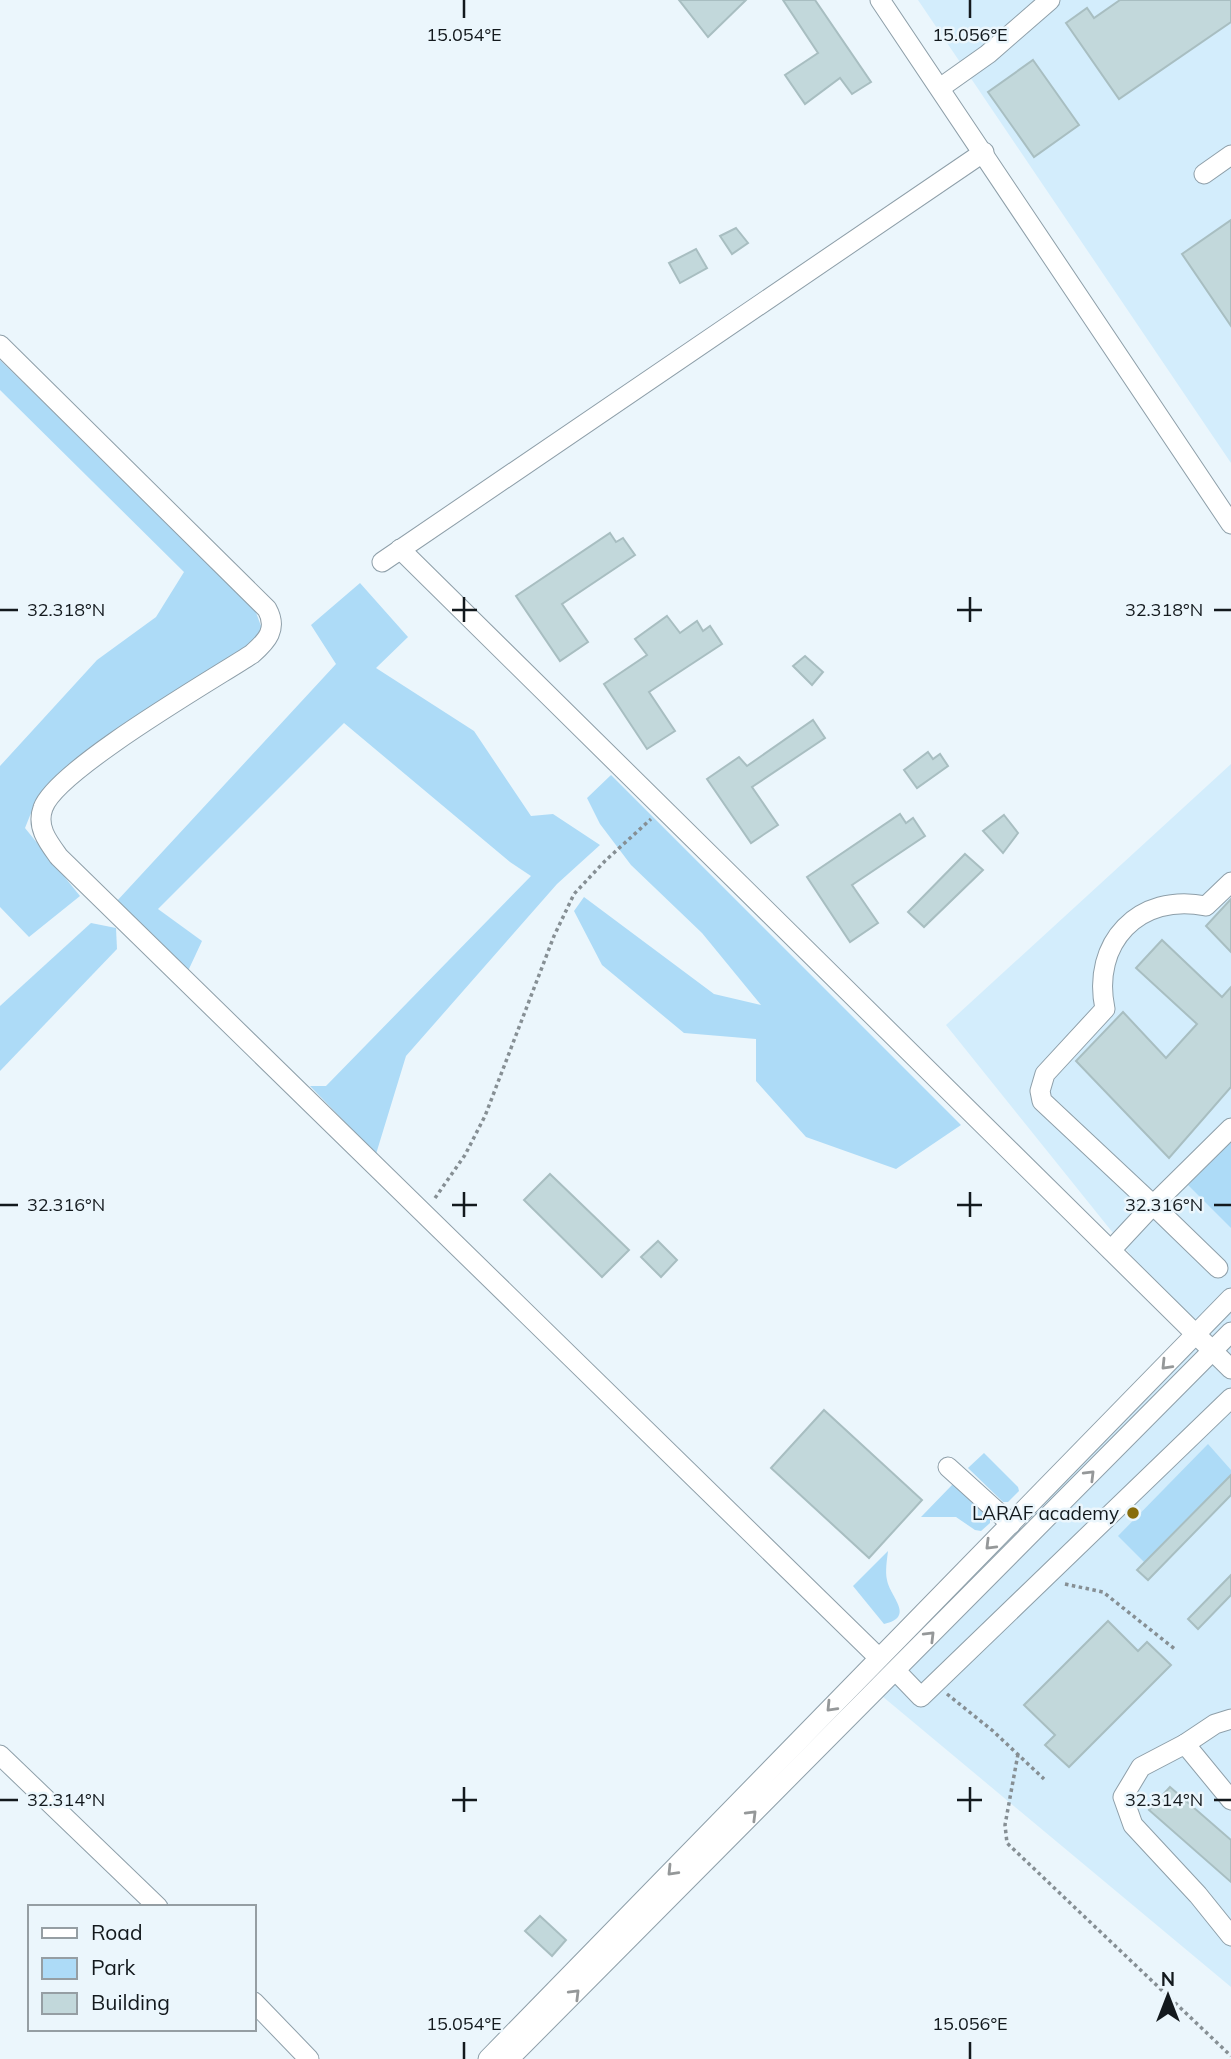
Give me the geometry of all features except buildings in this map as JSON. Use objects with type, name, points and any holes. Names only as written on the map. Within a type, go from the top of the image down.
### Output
[{"type":"street","points":[[880,0],[1231,523]]},
{"type":"street","points":[[940,88],[988,54],[1051,0]]},
{"type":"street","points":[[382,562],[984,152]]},
{"type":"street","points":[[1204,174],[1231,155]]},
{"type":"street","points":[[0,345],[267,609],[272,617],[272,629],[267,641],[252,654],[91,758],[54,792],[43,807],[41,825],[47,841],[59,856],[879,1658]]},
{"type":"street","points":[[400,549],[1231,1368]]},
{"type":"street","points":[[1218,1268],[1042,1101],[1040,1091],[1045,1074],[1105,1009],[1101,989],[1103,970],[1116,937],[1141,913],[1155,908],[1174,904],[1206,906],[1231,882]]},
{"type":"street","points":[[1111,1250],[1231,1128]]},
{"type":"street","points":[[488,2059],[1231,1298]]},
{"type":"street","points":[[509,2059],[1231,1332]]},
{"type":"street","points":[[895,1671],[920,1697],[1231,1398]]},
{"type":"street","points":[[948,1467],[1011,1524]]},
{"type":"street","points":[[1231,1720],[1215,1724],[1185,1744],[1141,1767],[1123,1797],[1133,1825],[1198,1895],[1231,1936]]},
{"type":"street","points":[[1185,1744],[1231,1800]]},
{"type":"street","points":[[0,1755],[156,1905]]},
{"type":"street","points":[[256,2004],[309,2059]]},
{"type":"path","points":[[422,1211],[440,1193],[465,1155],[485,1116],[554,936],[575,894],[605,861],[663,808]]},
{"type":"path","points":[[1042,1580],[1103,1592],[1177,1650]]},
{"type":"path","points":[[934,1684],[993,1731],[1044,1779]]},
{"type":"path","points":[[1018,1754],[1005,1825],[1007,1843],[1231,2056]]},
{"type":"shaded area","points":[[918,0],[1231,0],[1231,463],[966,71]]},
{"type":"shaded area","name":"LARAF academy","points":[[1231,764],[1231,1987],[876,1691],[1195,1335],[946,1025]]},
{"type":"green space","points":[[0,360],[254,607],[265,637],[80,759],[37,798],[25,828],[80,896],[29,937],[0,907],[0,766],[97,660],[156,617],[184,572],[0,390]]},
{"type":"green space","points":[[360,583],[408,637],[376,668],[474,731],[531,816],[553,814],[600,845],[557,884],[406,1056],[376,1154],[310,1086],[326,1086],[531,876],[510,862],[344,723],[158,909],[202,941],[188,971],[116,902],[336,664],[311,625]]},
{"type":"green space","points":[[611,775],[961,1125],[896,1169],[806,1137],[756,1081],[756,1039],[684,1033],[602,965],[574,911],[584,897],[714,994],[761,1005],[702,933],[631,865],[600,824],[587,798]]},
{"type":"green space","points":[[91,923],[116,928],[117,949],[0,1071],[0,1006]]},
{"type":"green space","points":[[1231,1142],[1231,1228],[1188,1185]]},
{"type":"green space","points":[[1208,1444],[1231,1470],[1231,1475],[1145,1563],[1118,1536]]},
{"type":"green space","points":[[984,1453],[1018,1487],[1019,1491],[1008,1502],[1003,1502],[968,1468]]},
{"type":"green space","points":[[953,1484],[990,1517],[990,1523],[981,1531],[956,1517],[921,1517]]},
{"type":"green space","points":[[888,1551],[887,1580],[900,1611],[898,1617],[884,1624],[853,1586]]},
{"type":"place","name":"LARAF academy","points":[[1133,1513]]}]
